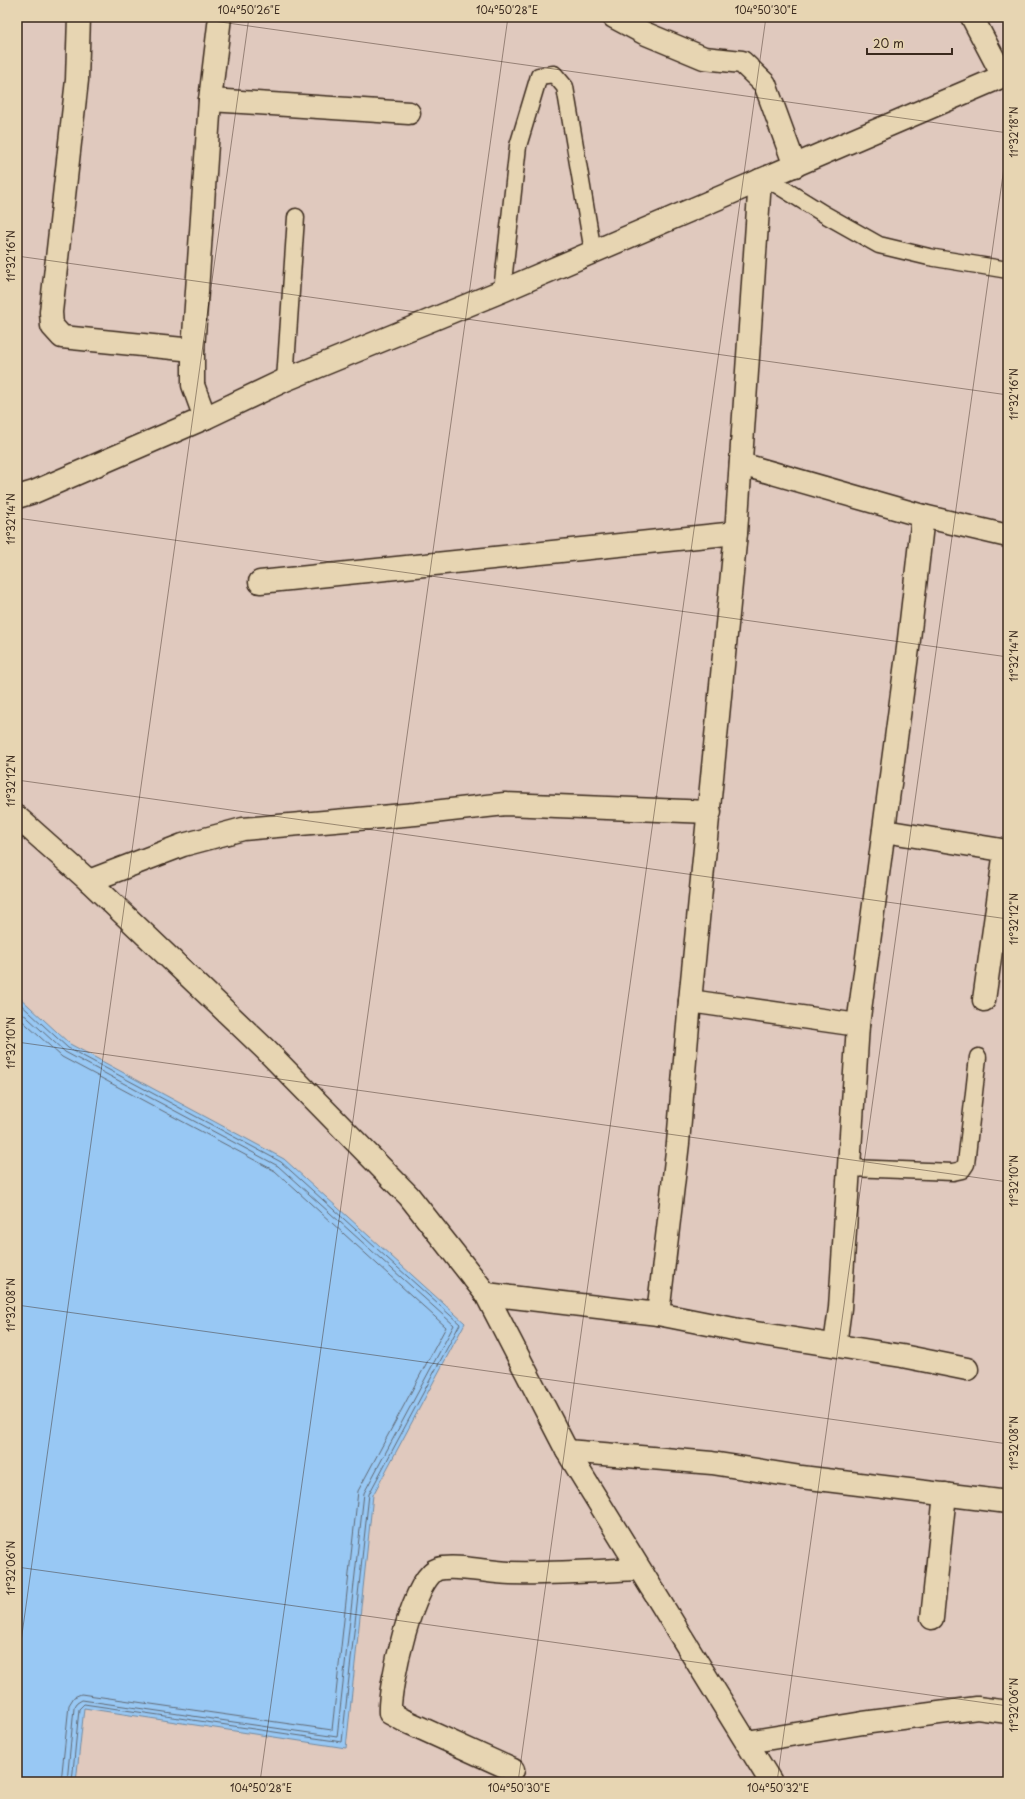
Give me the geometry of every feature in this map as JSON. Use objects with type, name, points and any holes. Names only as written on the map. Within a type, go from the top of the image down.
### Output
[{"type":"street","points":[[79,17],[77,80],[51,312],[52,326],[62,338],[193,350]]},
{"type":"street","points":[[205,418],[193,385],[193,350],[210,100],[220,17]]},
{"type":"street","points":[[614,17],[644,33],[704,58],[742,62],[765,84],[795,166]]},
{"type":"street","points":[[17,497],[34,492],[205,418],[285,380],[502,291],[1005,75],[972,17]]},
{"type":"street","points":[[210,100],[409,113]]},
{"type":"street","points":[[658,1314],[678,1143],[690,1000],[710,812],[736,533],[763,179]]},
{"type":"street","points":[[741,464],[923,516],[1008,536]]},
{"type":"street","points":[[835,1345],[840,1308],[858,1025],[908,648],[923,516]]},
{"type":"street","points":[[260,582],[736,533]]},
{"type":"street","points":[[89,881],[183,845],[243,829],[415,814],[505,804],[710,812]]},
{"type":"street","points":[[17,817],[89,881],[265,1050],[409,1196],[486,1294],[567,1450],[638,1569],[771,1782]]},
{"type":"street","points":[[884,831],[1006,851],[984,1000]]},
{"type":"street","points":[[690,1000],[858,1025]]},
{"type":"street","points":[[486,1294],[658,1314],[749,1332],[835,1345],[967,1369]]},
{"type":"street","points":[[567,1450],[712,1463],[801,1477],[1008,1502]]},
{"type":"street","points":[[932,1618],[945,1494]]},
{"type":"street","points":[[513,1770],[402,1720],[390,1713],[389,1701],[400,1646],[407,1622],[425,1583],[430,1575],[437,1569],[461,1568],[509,1573],[638,1569]]},
{"type":"street","points":[[747,1742],[864,1723],[977,1708],[1008,1712]]},
{"type":"lane","points":[[502,291],[518,146],[539,76],[554,74],[565,87],[593,252]]},
{"type":"lane","points":[[763,179],[879,245],[929,257],[1008,270]]},
{"type":"lane","points":[[285,380],[296,217]]},
{"type":"lane","points":[[850,1168],[953,1172],[962,1170],[966,1164],[978,1057]]},
{"type":"water","points":[[17,995],[70,1044],[284,1159],[465,1323],[373,1495],[346,1748],[84,1708],[76,1782],[17,1782]]}]
